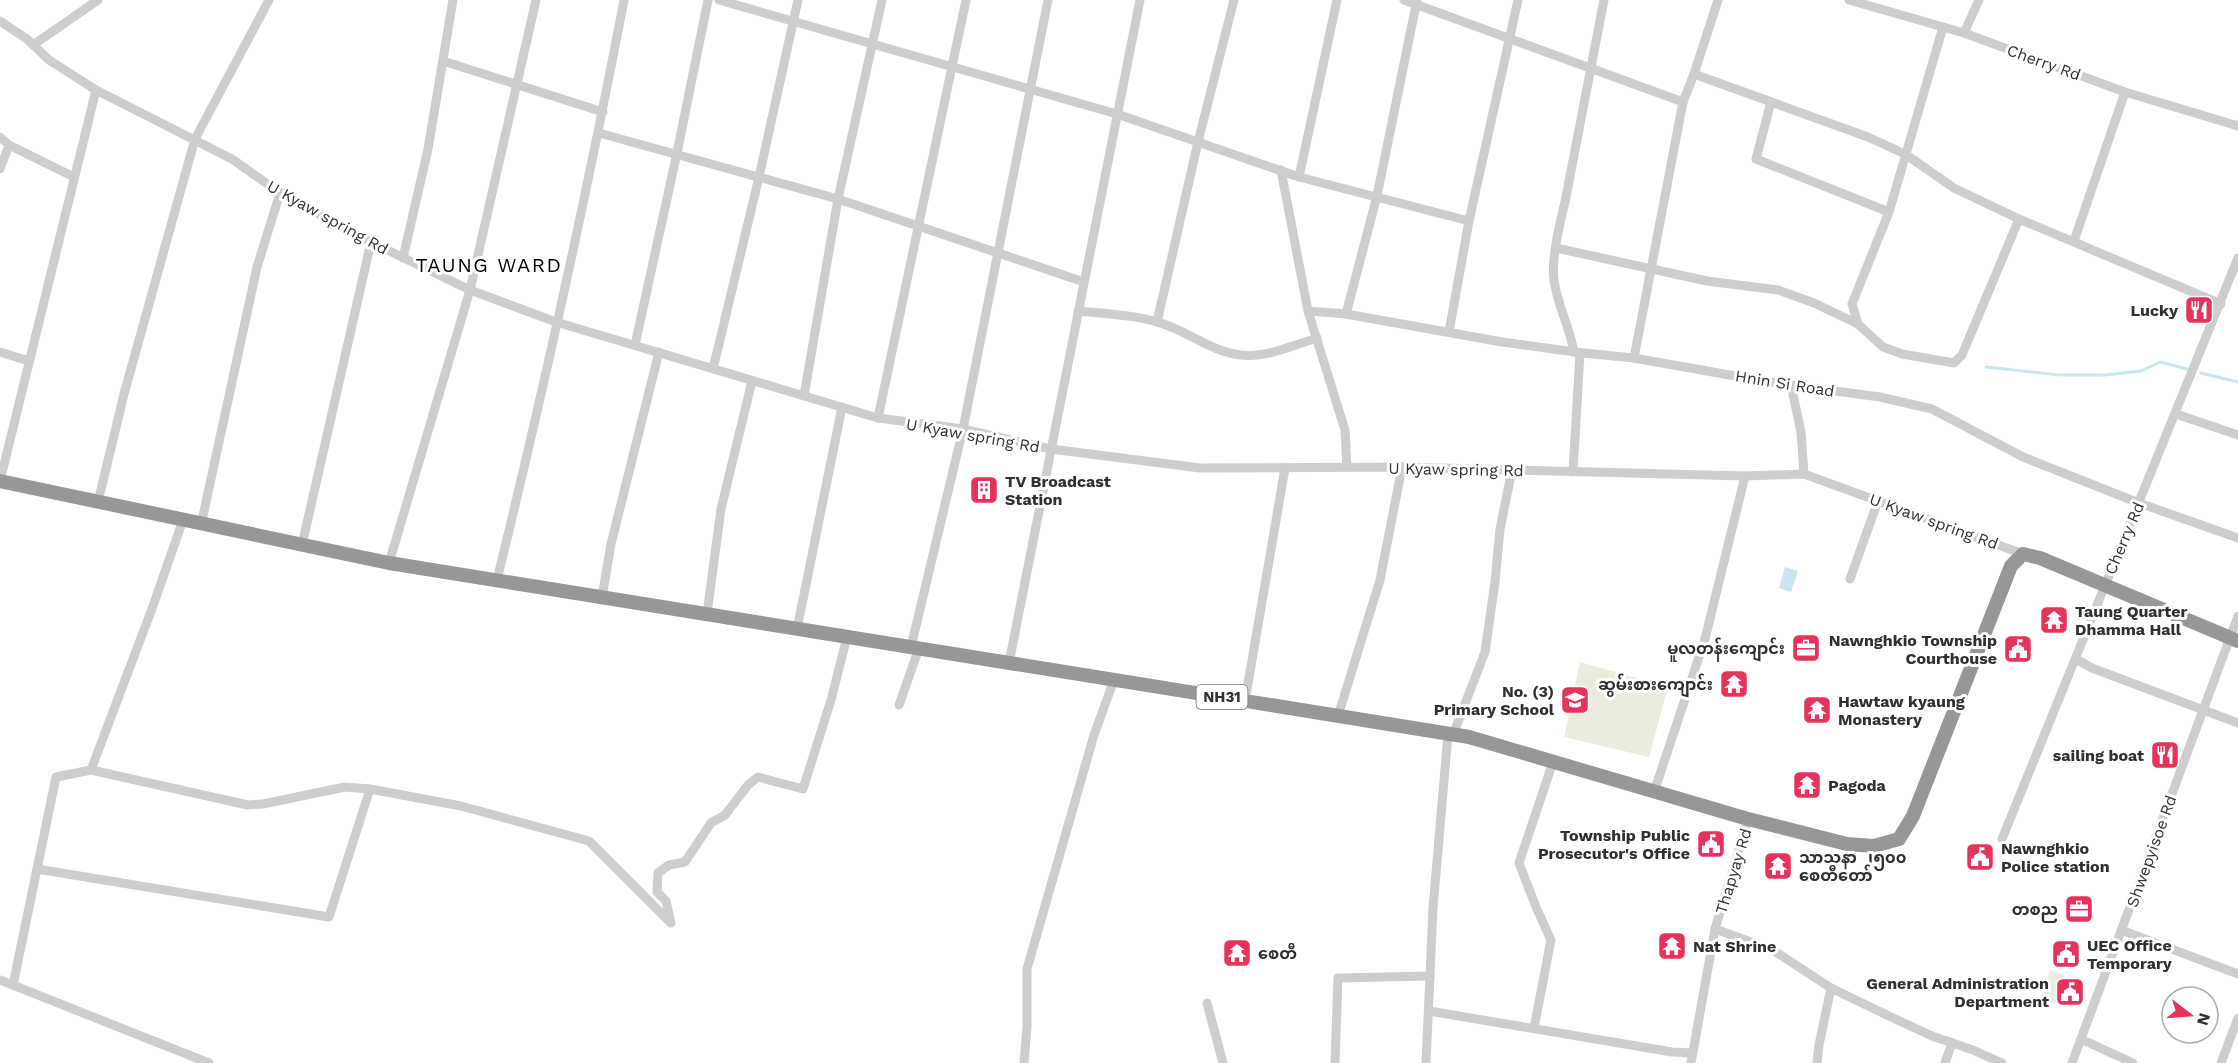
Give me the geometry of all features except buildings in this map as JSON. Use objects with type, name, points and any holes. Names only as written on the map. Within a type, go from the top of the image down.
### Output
[{"type":"highway","name":"NH31","points":[[0,481],[201,525],[388,562],[1469,737],[1748,819],[1847,844],[1874,846],[1899,839],[1913,816],[2011,566],[2023,554]]},
{"type":"highway","points":[[2023,554],[2104,585],[2233,640]]},
{"type":"street","points":[[33,45],[98,0]]},
{"type":"street","points":[[98,502],[124,394],[195,139],[269,0]]},
{"type":"street","points":[[403,258],[428,150],[453,0]]},
{"type":"street","points":[[388,562],[470,290],[536,0]]},
{"type":"street","points":[[497,580],[531,442],[599,133],[624,0]]},
{"type":"street","points":[[635,345],[708,0]]},
{"type":"street","points":[[719,0],[1117,114],[1299,177],[1469,220]]},
{"type":"street","points":[[713,369],[798,0]]},
{"type":"street","points":[[804,396],[838,199],[882,0]]},
{"type":"street","points":[[878,418],[950,67],[966,0]]},
{"type":"street","points":[[899,705],[915,648],[963,429],[1048,0]]},
{"type":"street","points":[[1009,663],[1140,0]]},
{"type":"street","points":[[1157,322],[1198,142],[1234,0]]},
{"type":"street","points":[[1299,177],[1337,0]]},
{"type":"street","points":[[1404,0],[1417,2],[1683,102]]},
{"type":"street","points":[[1449,332],[1469,220],[1518,0]]},
{"type":"street","points":[[1573,472],[1577,352],[1553,278],[1556,248],[1604,0]]},
{"type":"street","points":[[1634,358],[1683,102],[1718,0]]},
{"type":"street","name":"Cherry Rd","points":[[1849,0],[1964,33],[2125,92],[2238,126]]},
{"type":"street","points":[[1964,33],[1979,0]]},
{"type":"street","points":[[1346,314],[1377,196],[1417,2]]},
{"type":"street","name":"U Kyaw spring Rd","points":[[0,21],[49,60],[96,90],[232,159],[280,193],[371,242],[470,290],[556,322],[878,418],[963,429],[1051,449],[1200,468],[1402,467],[1745,476],[1804,474],[2023,554]]},
{"type":"street","points":[[1858,324],[1852,304],[1889,212],[1943,27]]},
{"type":"street","points":[[443,61],[603,112]]},
{"type":"street","points":[[1694,74],[1868,137],[1905,153],[1954,188],[2019,219],[2221,304]]},
{"type":"street","points":[[0,481],[96,90]]},
{"type":"street","points":[[2074,241],[2125,92]]},
{"type":"street","points":[[1771,102],[1756,159],[1889,212]]},
{"type":"street","points":[[599,133],[838,199],[1084,282]]},
{"type":"street","points":[[0,137],[9,145],[74,177]]},
{"type":"street","points":[[0,169],[9,145]]},
{"type":"street","points":[[1281,170],[1308,311],[1346,430],[1347,467]]},
{"type":"street","points":[[201,525],[257,267],[280,193]]},
{"type":"street","points":[[1556,248],[1707,281],[1778,290],[1814,303],[1858,324],[1883,347],[1902,354],[1954,363],[1962,355],[2019,219]]},
{"type":"street","points":[[302,545],[371,242]]},
{"type":"street","name":"Cherry Rd","points":[[2002,838],[2238,258]]},
{"type":"street","points":[[1078,311],[1157,322],[1208,347],[1243,355],[1282,349],[1317,338]]},
{"type":"street","name":"Hnin Si Road","points":[[1308,311],[1346,314],[1577,352],[1634,358],[1791,385],[1880,397],[1932,409],[2023,457],[2139,503],[2238,538]]},
{"type":"street","points":[[0,352],[29,361]]},
{"type":"street","points":[[602,597],[611,544],[659,352]]},
{"type":"street","points":[[707,614],[722,509],[752,381]]},
{"type":"street","points":[[1791,385],[1801,432],[1804,474]]},
{"type":"street","points":[[797,629],[842,407]]},
{"type":"street","points":[[2176,414],[2238,435]]},
{"type":"street","points":[[1338,716],[1380,579],[1402,467]]},
{"type":"street","points":[[1245,701],[1285,468]]},
{"type":"street","points":[[1426,1063],[1433,908],[1450,734],[1485,652],[1500,529],[1512,470]]},
{"type":"street","points":[[1654,792],[1705,639],[1745,476]]},
{"type":"street","points":[[1850,579],[1878,501]]},
{"type":"street","points":[[91,770],[183,520]]},
{"type":"street","name":"Shwepyisoe Rd","points":[[2072,1063],[2203,709],[2233,640],[2238,616]]},
{"type":"street","points":[[13,985],[56,777],[91,770],[248,805],[345,787],[370,789],[461,806],[589,841],[671,923],[666,901],[657,892],[658,873],[669,865],[685,862],[711,823],[725,815],[748,785],[758,777],[803,789],[831,700],[847,637]]},
{"type":"street","points":[[2076,659],[2092,668],[2238,723]]},
{"type":"street","points":[[1024,1063],[1027,1027],[1027,969],[1094,735],[1114,680]]},
{"type":"street","points":[[1534,1028],[1551,940],[1520,863],[1553,762]]},
{"type":"street","points":[[36,869],[329,918],[370,789]]},
{"type":"street","name":"Thapyay Rd","points":[[1691,1063],[1715,929],[1748,819]]},
{"type":"street","points":[[1715,929],[1773,950],[1831,988],[1901,1022],[2002,1063]]},
{"type":"street","points":[[2121,930],[2238,975]]},
{"type":"street","points":[[1335,1063],[1338,978],[1430,976]]},
{"type":"street","points":[[0,980],[209,1063]]},
{"type":"street","points":[[1817,1063],[1831,988]]},
{"type":"street","points":[[1207,1003],[1223,1063]]},
{"type":"street","points":[[1429,1011],[1672,1052],[1692,1053]]},
{"type":"street","points":[[2221,1063],[2238,1018]]},
{"type":"street","points":[[2081,1039],[2133,1063]]},
{"type":"street","points":[[1945,1063],[1952,1043]]},
{"type":"shaded area","points":[[1580,662],[1668,687],[1649,757],[1564,737]]},
{"type":"shaded area","points":[[2050,970],[2064,975],[2055,1004],[2040,1000]]},
{"type":"water","points":[[1785,567],[1798,571],[1791,592],[1779,588]]},
{"type":"waterway","points":[[1986,367],[2060,375],[2105,375],[2141,371],[2160,362],[2187,369]]},
{"type":"waterway","points":[[2201,373],[2238,382]]},
{"type":"place","name":"Lucky","points":[[2199,310]]},
{"type":"place","name":"TV Broadcast Station","points":[[984,490]]},
{"type":"place","name":"Taung Quarter Dhamma Hall","points":[[2054,620]]},
{"type":"place","name":"မူလတန်းကျောင်း","points":[[1806,648]]},
{"type":"place","name":"Nawnghkio Township Courthouse","points":[[2018,649]]},
{"type":"place","name":"ဆွမ်းစားကျောင်း","points":[[1734,684]]},
{"type":"place","name":"No. (3) Primary School","points":[[1575,700]]},
{"type":"place","name":"Hawtaw kyaung Monastery","points":[[1817,710]]},
{"type":"place","name":"sailing boat","points":[[2165,755]]},
{"type":"place","name":"Pagoda","points":[[1807,785]]},
{"type":"place","name":"Township Public Prosecutor's Office","points":[[1711,844]]},
{"type":"place","name":"Nawnghkio Police station","points":[[1980,857]]},
{"type":"place","name":"သာသနာ ၂၅၀၀ စေတီတော်","points":[[1778,866]]},
{"type":"place","name":"တစည","points":[[2079,909]]},
{"type":"place","name":"Nat Shrine","points":[[1672,946]]},
{"type":"place","name":"စေတီ","points":[[1237,953]]},
{"type":"place","name":"UEC Office Temporary","points":[[2066,954]]},
{"type":"place","name":"General Administration Department","points":[[2070,992]]},
{"type":"district","name":"TAUNG WARD","points":[[489,265]]}]
